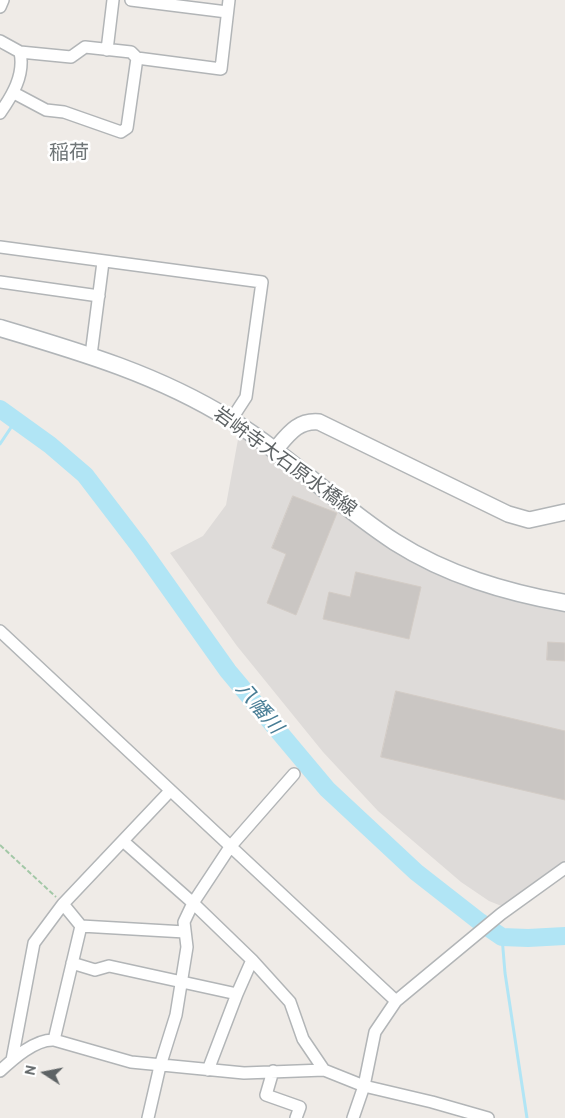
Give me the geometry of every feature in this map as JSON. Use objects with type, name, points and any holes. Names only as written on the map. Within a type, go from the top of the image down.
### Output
[{"type":"main road","name":"岩峅寺大石原水橋線","points":[[0,328],[91,355],[167,384],[231,420],[274,450],[370,524],[423,558],[467,578],[507,591],[565,603]]},
{"type":"street","points":[[0,7],[3,0]]},
{"type":"street","points":[[107,50],[113,0]]},
{"type":"street","points":[[131,0],[228,12]]},
{"type":"street","points":[[0,41],[20,52],[71,57],[85,47],[131,52],[136,58],[221,69],[229,0]]},
{"type":"street","points":[[0,113],[14,93],[21,58],[20,52]]},
{"type":"street","points":[[14,93],[46,110],[64,112],[121,132],[128,128],[136,58]]},
{"type":"street","points":[[0,247],[262,282],[246,397],[231,420]]},
{"type":"street","points":[[91,355],[103,262]]},
{"type":"street","points":[[0,282],[99,296]]},
{"type":"street","points":[[274,450],[299,424],[308,421],[319,422],[508,514],[529,520],[565,512]]},
{"type":"street","points":[[0,631],[396,1001]]},
{"type":"street","points":[[148,1118],[160,1066],[176,1015],[188,947],[184,922],[193,903],[230,847],[294,774]]},
{"type":"street","points":[[12,1060],[34,943],[63,904],[170,791]]},
{"type":"street","points":[[123,841],[193,903],[252,960],[290,1002],[303,1039],[324,1070]]},
{"type":"street","points":[[353,1118],[364,1086],[375,1032],[396,1001],[501,914],[565,868]]},
{"type":"street","points":[[63,904],[81,926],[185,932]]},
{"type":"street","points":[[54,1040],[81,926]]},
{"type":"street","points":[[208,1070],[252,960]]},
{"type":"street","points":[[72,963],[95,970],[109,966],[237,994]]},
{"type":"street","points":[[0,1071],[12,1060],[45,1040],[54,1040],[131,1062],[160,1066],[244,1073],[324,1070],[364,1086],[488,1118]]},
{"type":"street","points":[[273,1071],[266,1095],[300,1107],[296,1118]]},
{"type":"path","points":[[0,845],[63,904]]},
{"type":"shaded area","points":[[239,434],[360,527],[565,609],[565,861],[504,907],[489,901],[461,882],[378,811],[323,752],[237,646],[170,553],[203,536],[226,505]]},
{"type":"building","points":[[293,496],[337,513],[296,615],[267,603],[286,554],[272,548]]},
{"type":"building","points":[[356,572],[421,587],[409,639],[323,619],[329,592],[350,597]]},
{"type":"building","points":[[548,642],[565,643],[565,661],[547,660]]},
{"type":"building","points":[[396,691],[565,731],[565,800],[381,757]]},
{"type":"waterway","name":"八幡川","points":[[0,409],[50,445],[85,475],[140,547],[228,671],[327,789],[416,872],[502,937],[565,936]]},
{"type":"waterway","points":[[0,444],[16,420]]},
{"type":"waterway","points":[[502,937],[505,973],[527,1118]]},
{"type":"district","name":"稲荷","points":[[69,153]]}]
